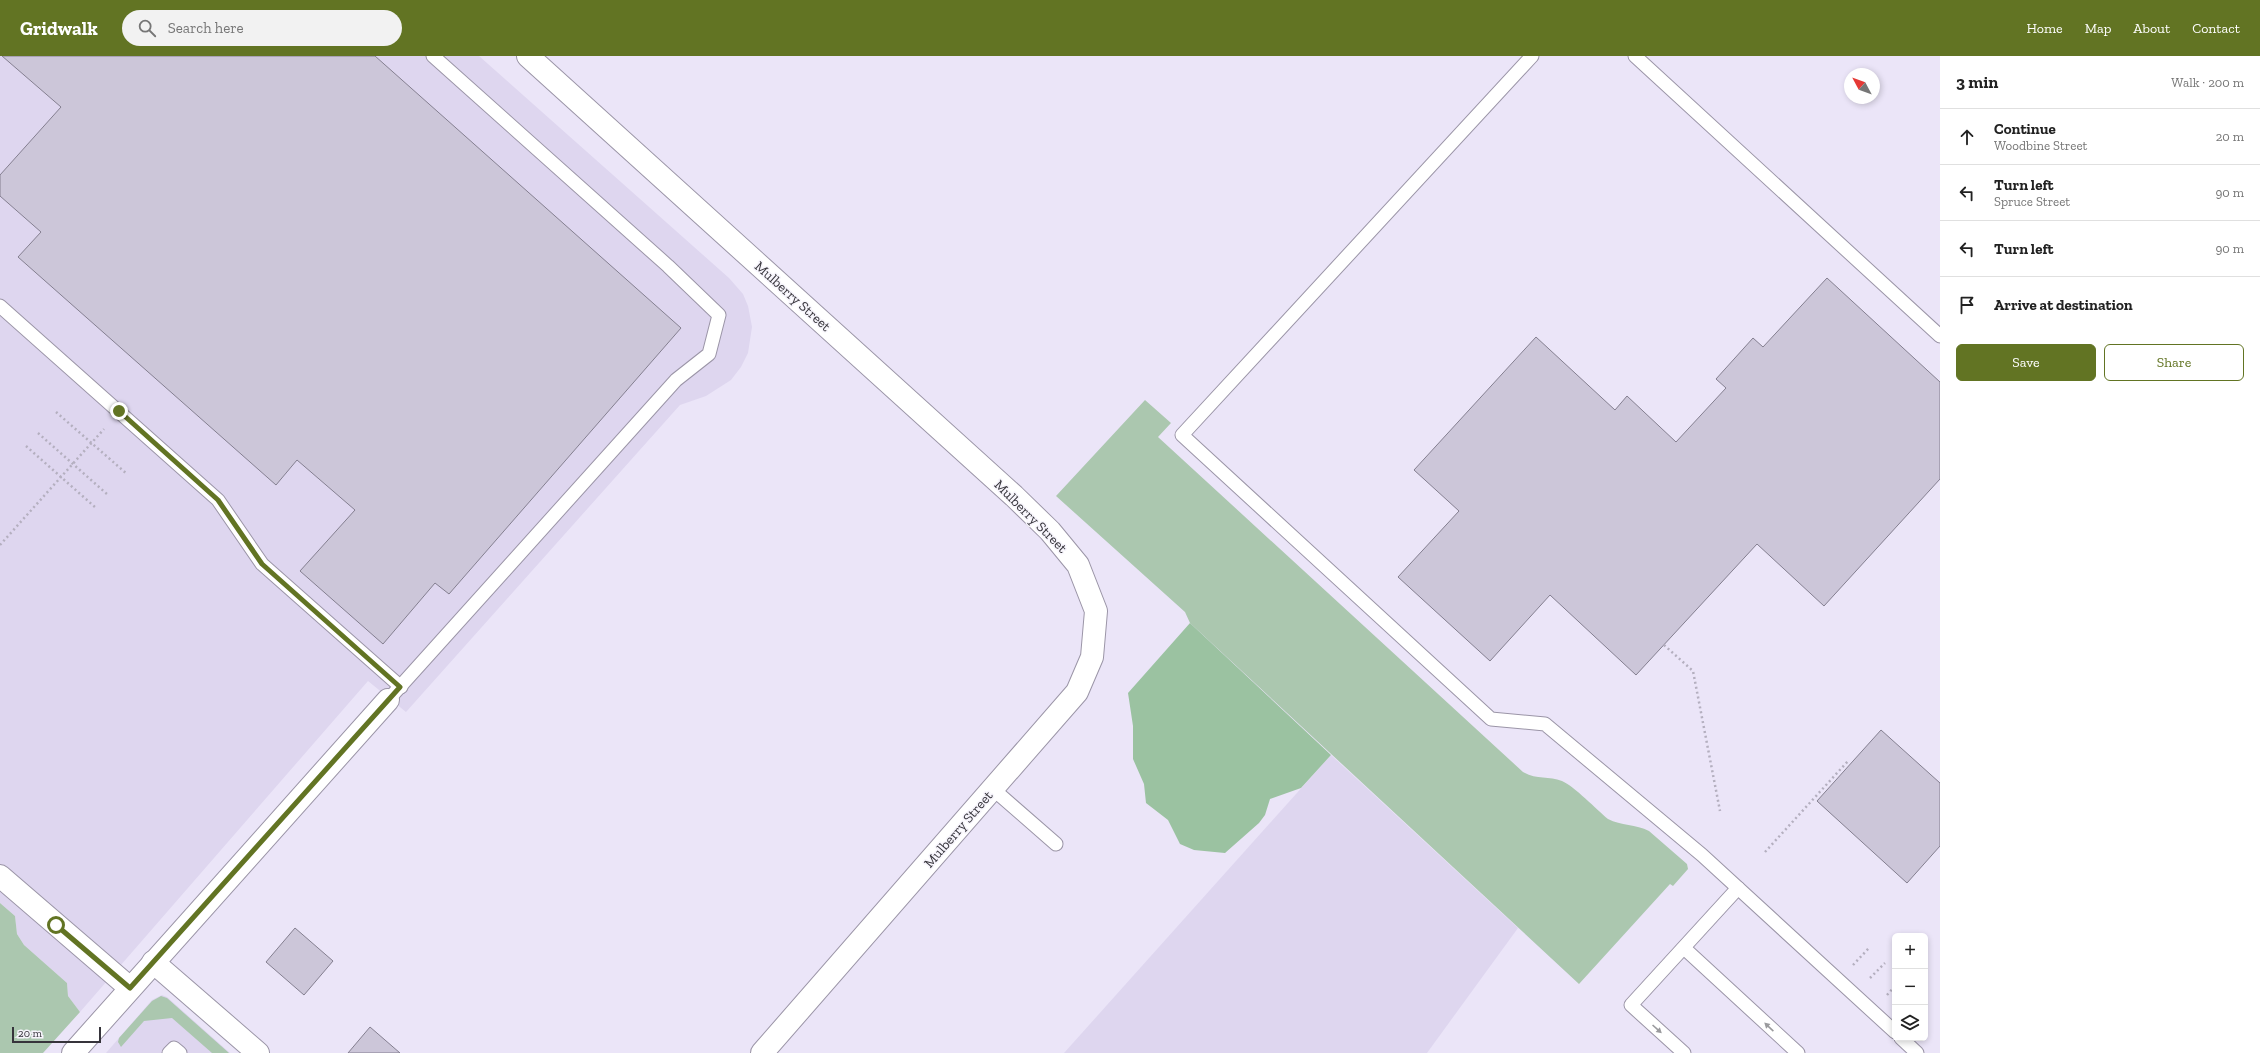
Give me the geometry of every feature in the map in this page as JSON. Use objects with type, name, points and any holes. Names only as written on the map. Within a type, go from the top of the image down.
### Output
[{"type":"street","name":"Mulberry Street","points":[[528,56],[1014,496],[1050,531],[1078,565],[1096,611],[1092,657],[1078,692],[762,1053]]},
{"type":"street","points":[[79,1051],[130,988],[394,694]]},
{"type":"street","points":[[0,876],[130,988]]},
{"type":"street","points":[[153,962],[258,1053]]},
{"type":"lane","points":[[0,306],[218,500],[262,564],[394,694],[676,380],[709,354],[719,315],[662,261],[433,56]]},
{"type":"lane","points":[[1532,56],[1182,435],[1491,719],[1545,724],[1702,855],[1892,1029]]},
{"type":"lane","points":[[1635,56],[1940,336]]},
{"type":"lane","points":[[993,789],[1056,844]]},
{"type":"lane","points":[[1684,1053],[1631,1005],[1738,888]]},
{"type":"lane","points":[[1684,948],[1798,1053]]},
{"type":"lane","points":[[1904,1041],[1917,1053]]},
{"type":"lane","points":[[169,1053],[174,1048],[180,1053]]},
{"type":"path","points":[[56,412],[127,474]]},
{"type":"path","points":[[0,545],[108,424]]},
{"type":"path","points":[[38,433],[108,495]]},
{"type":"path","points":[[26,446],[96,508]]},
{"type":"path","points":[[1664,645],[1693,671],[1720,811]]},
{"type":"path","points":[[1765,852],[1848,761]]},
{"type":"shaded area","points":[[0,56],[479,56],[729,278],[743,294],[748,306],[752,327],[748,353],[741,367],[731,380],[706,396],[680,405],[406,712],[368,681],[80,1012],[68,996],[67,983],[24,945],[17,934],[15,916],[0,903]]},
{"type":"shaded area","points":[[1331,755],[1518,928],[1427,1053],[1064,1053]]},
{"type":"shaded area","points":[[162,995],[167,997],[230,1053],[106,1053],[152,1000]]},
{"type":"green space","points":[[1145,400],[1171,423],[1158,437],[1523,772],[1533,776],[1562,781],[1579,793],[1608,819],[1649,831],[1687,864],[1688,869],[1673,886],[1670,884],[1579,984],[1190,623],[1185,612],[1056,496]]},
{"type":"green space","points":[[1190,623],[1331,755],[1301,788],[1270,799],[1265,815],[1259,823],[1225,853],[1194,850],[1180,844],[1168,820],[1146,803],[1144,784],[1133,759],[1133,726],[1128,693]]},
{"type":"green space","points":[[0,903],[15,916],[17,934],[24,945],[67,983],[68,996],[80,1012],[43,1053],[0,1053]]},
{"type":"green space","points":[[161,996],[167,998],[229,1053],[212,1053],[172,1018],[144,1021],[121,1047],[118,1042],[119,1038],[152,1001]]},
{"type":"building","points":[[2,56],[375,56],[681,328],[449,594],[435,583],[383,644],[300,571],[355,510],[297,460],[276,485],[18,257],[41,232],[0,196],[0,175],[61,107]]},
{"type":"building","points":[[1827,278],[1940,382],[1940,479],[1824,606],[1757,544],[1636,675],[1550,595],[1490,661],[1398,577],[1459,511],[1414,470],[1536,337],[1615,410],[1627,396],[1676,442],[1726,388],[1716,379],[1753,338],[1763,347]]},
{"type":"building","points":[[1881,730],[1940,783],[1940,846],[1907,883],[1817,801]]},
{"type":"building","points":[[295,928],[333,961],[304,995],[266,962]]},
{"type":"building","points":[[370,1027],[400,1053],[348,1053]]},
{"type":"route","points":[[56,925],[130,988],[400,687],[262,564],[218,500],[119,411]]}]
